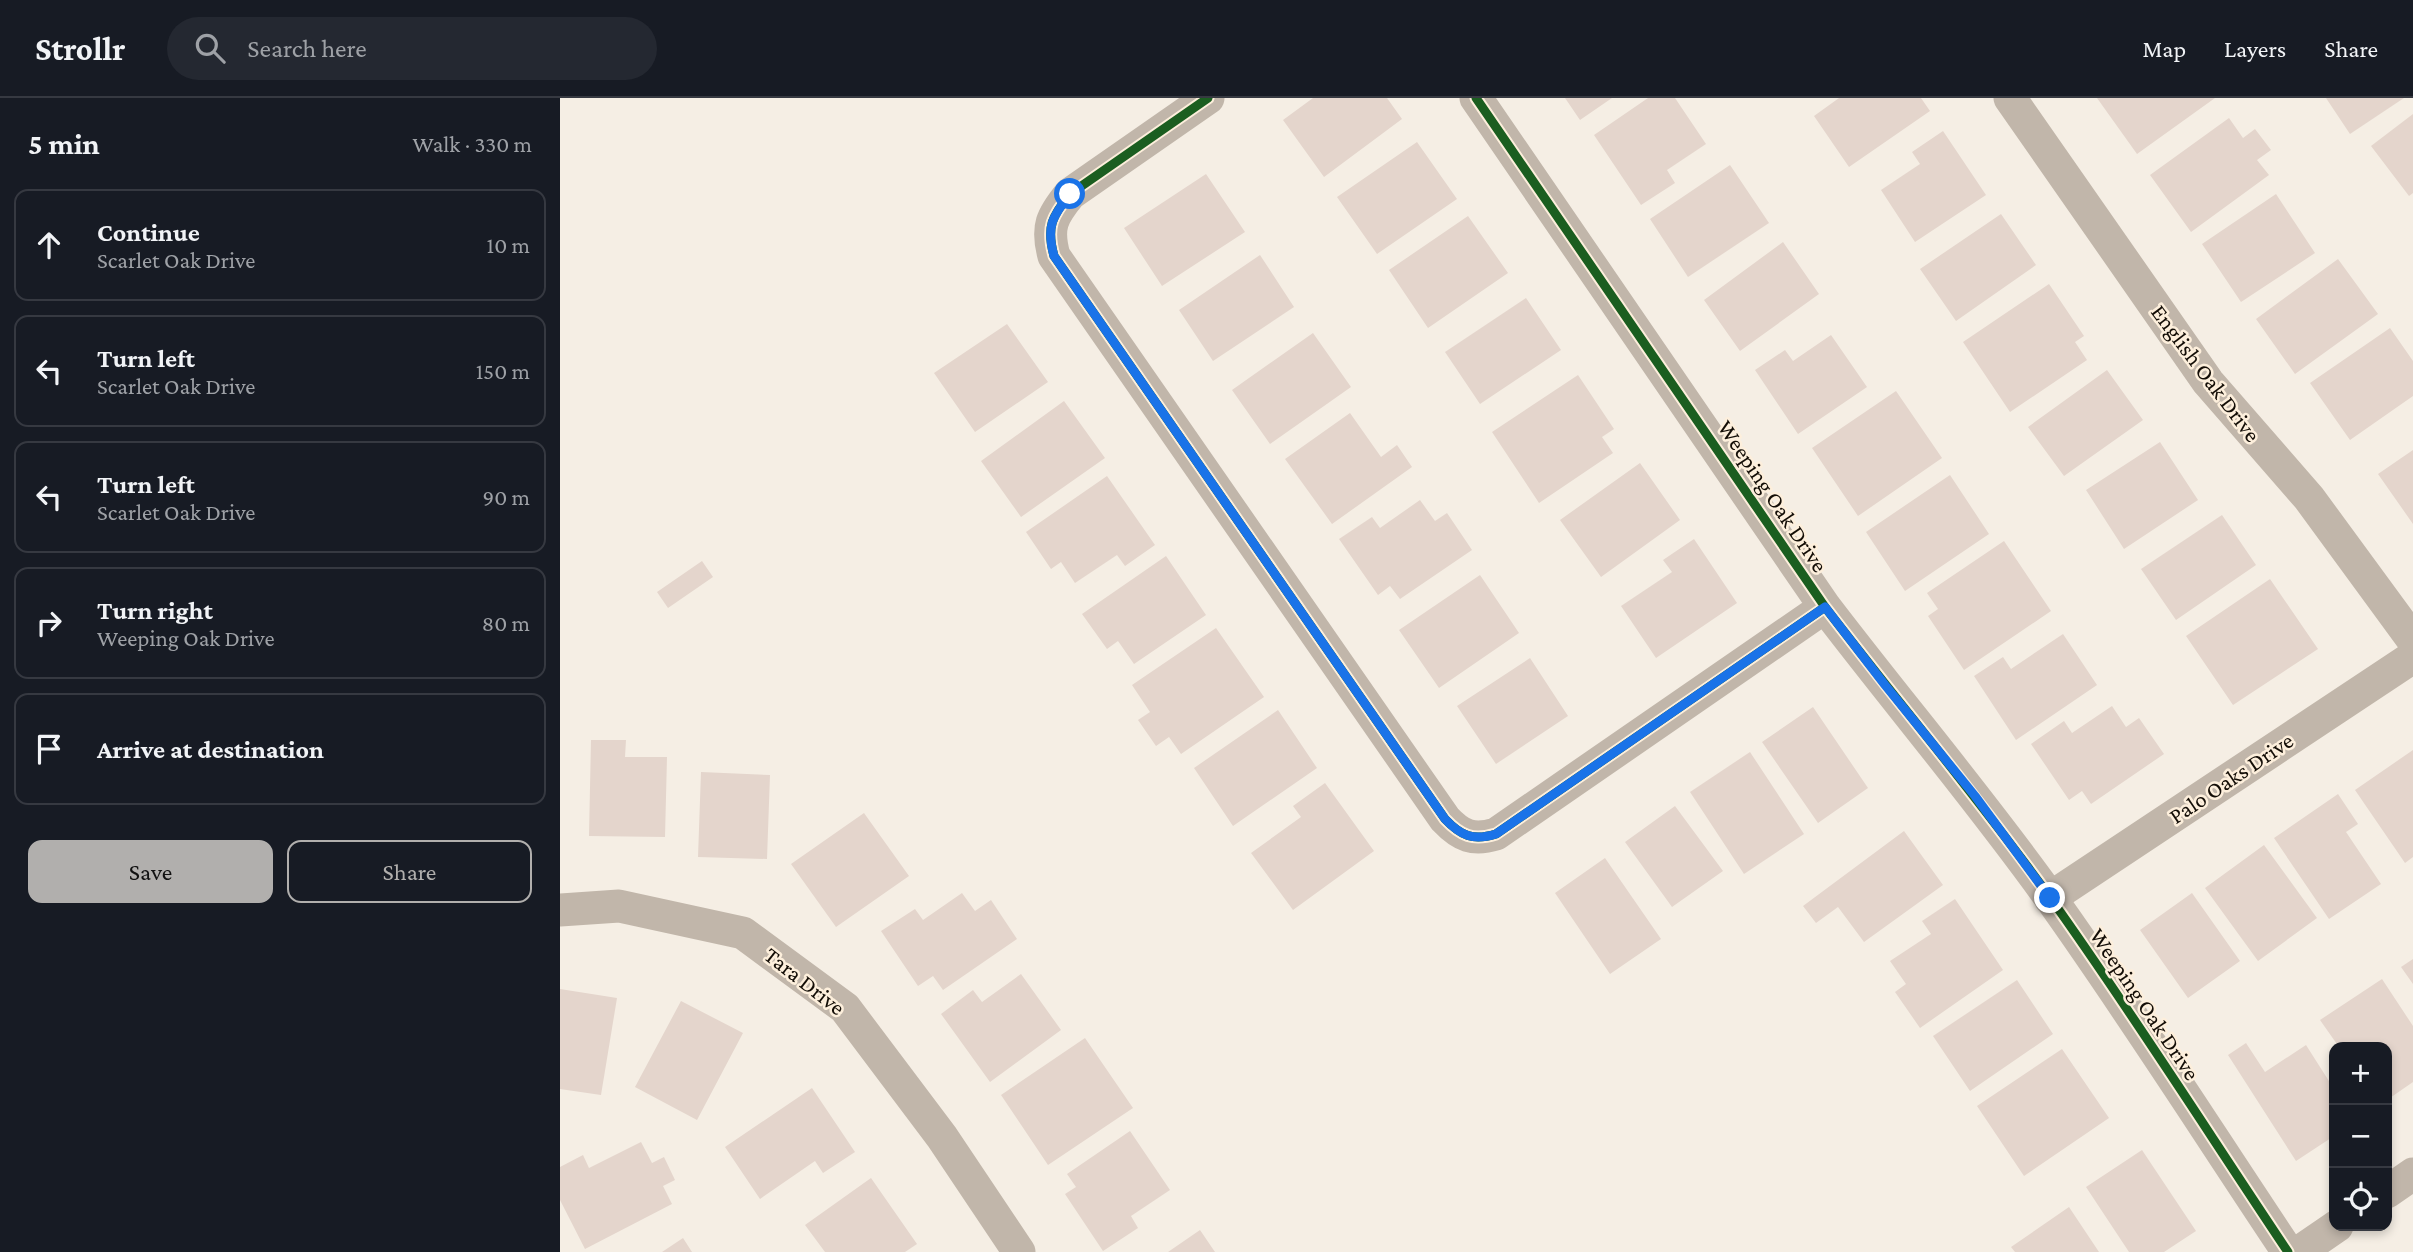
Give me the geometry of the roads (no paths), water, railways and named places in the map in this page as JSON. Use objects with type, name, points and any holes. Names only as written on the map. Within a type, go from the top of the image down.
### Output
[{"type":"street","points":[[1208,98],[1070,194],[1051,222],[1049,238],[1054,256],[1445,819],[1457,831],[1469,838],[1496,834],[1825,607]]},
{"type":"street","name":"Weeping Oak Drive","points":[[1476,98],[1825,607],[1975,796],[2050,898],[2288,1252]]},
{"type":"street","name":"English Oak Drive","points":[[2010,98],[2208,382],[2309,498],[2413,640]]},
{"type":"street","name":"Palo Oaks Drive","points":[[2050,898],[2413,657]]},
{"type":"street","name":"Tara Drive","points":[[560,910],[620,906],[743,933],[845,1008],[942,1138],[1019,1252]]},
{"type":"street","points":[[2392,1189],[2413,1174]]},
{"type":"street","points":[[2299,1252],[2330,1231]]}]
